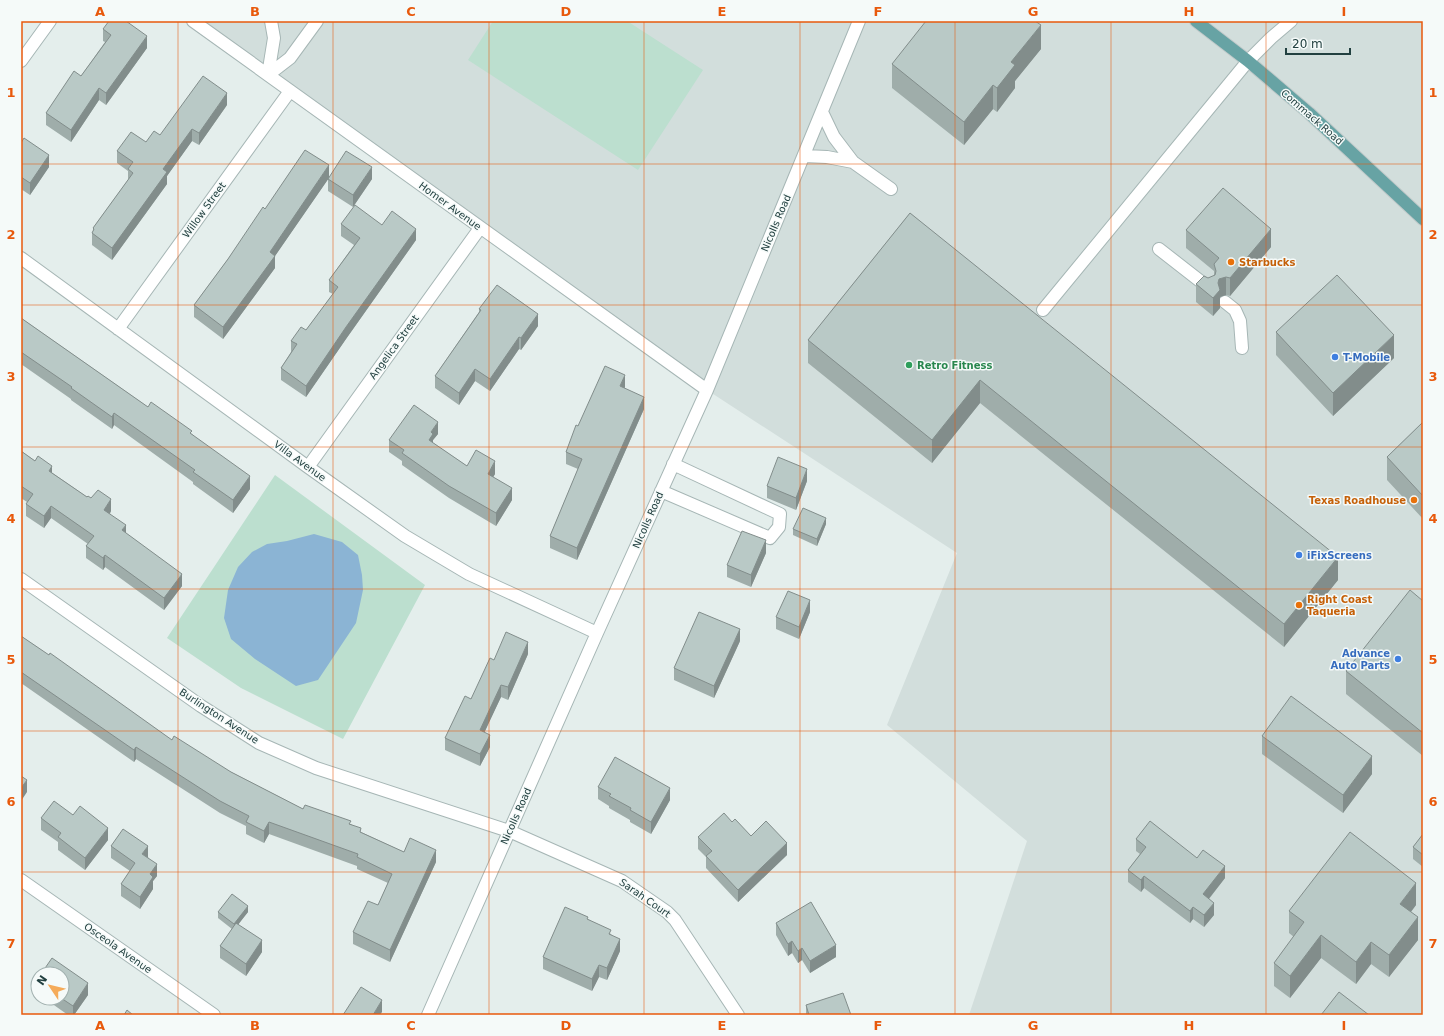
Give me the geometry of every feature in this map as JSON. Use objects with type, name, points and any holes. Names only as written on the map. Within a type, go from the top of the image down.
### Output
[{"type":"main road","name":"Commack Road","points":[[1196,21],[1248,61],[1310,113],[1423,219]]},
{"type":"street","points":[[21,61],[50,21]]},
{"type":"street","name":"Homer Avenue","points":[[193,21],[707,390]]},
{"type":"street","points":[[268,74],[274,38],[271,21]]},
{"type":"street","points":[[268,74],[290,58],[317,21]]},
{"type":"street","name":"Nicolls Road","points":[[428,1015],[597,633],[707,390],[859,21]]},
{"type":"street","points":[[1043,310],[1248,61],[1291,21]]},
{"type":"street","name":"Willow Street","points":[[118,329],[290,91]]},
{"type":"street","points":[[822,112],[834,137],[853,162],[891,189]]},
{"type":"street","points":[[804,156],[827,157],[853,162]]},
{"type":"street","name":"Angelica Street","points":[[308,467],[480,228]]},
{"type":"street","points":[[1159,249],[1209,288]]},
{"type":"street","name":"Villa Avenue","points":[[21,258],[405,536],[469,574],[597,633]]},
{"type":"street","points":[[1225,302],[1235,310],[1240,321],[1242,348]]},
{"type":"street","points":[[661,491],[770,538],[779,527],[780,514],[674,464]]},
{"type":"street","name":"Burlington Avenue","points":[[21,579],[201,706],[259,743],[316,768],[509,831]]},
{"type":"street","name":"Sarah Court","points":[[509,831],[622,880],[667,912],[686,935],[738,1015]]},
{"type":"street","name":"Osceola Avenue","points":[[21,880],[214,1015]]},
{"type":"shaded area","points":[[192,21],[1423,21],[1423,1015],[969,1015],[1027,841],[887,725],[957,553],[707,390]]},
{"type":"green space","points":[[493,21],[627,21],[703,70],[638,170],[468,60]]},
{"type":"green space","points":[[275,475],[425,585],[343,739],[241,688],[167,638]]},
{"type":"water","points":[[314,534],[342,542],[358,555],[363,590],[356,623],[318,680],[296,686],[255,659],[231,639],[224,618],[228,590],[238,567],[252,552],[267,544],[287,541]]},
{"type":"building","points":[[109,21],[126,21],[147,36],[106,93],[99,88],[71,130],[46,113],[74,71],[81,76],[111,35],[103,29]]},
{"type":"building","points":[[926,21],[1035,21],[1041,25],[1011,62],[1015,65],[997,88],[993,85],[964,122],[892,64]]},
{"type":"building","points":[[203,76],[227,93],[199,133],[192,129],[163,169],[167,172],[112,248],[92,233],[93,228],[133,173],[128,169],[133,162],[117,151],[131,132],[146,142],[154,131],[160,135]]},
{"type":"building","points":[[24,138],[49,155],[30,183],[21,177],[21,143]]},
{"type":"building","points":[[305,150],[329,165],[270,252],[275,256],[223,327],[194,305],[228,259],[263,207],[265,209]]},
{"type":"building","points":[[346,151],[372,167],[353,195],[328,179]]},
{"type":"building","name":"Starbucks","points":[[1223,188],[1271,229],[1230,278],[1226,277],[1219,279],[1218,283],[1220,290],[1213,298],[1196,284],[1204,276],[1208,278],[1215,275],[1216,271],[1214,264],[1219,258],[1186,230]]},
{"type":"building","points":[[355,205],[382,225],[392,211],[416,229],[306,386],[281,368],[297,344],[291,341],[301,327],[306,330],[338,287],[329,280],[360,238],[341,224]]},
{"type":"building","points":[[910,213],[1338,557],[1284,624],[980,380],[932,440],[808,340]]},
{"type":"building","name":"T-Mobile","points":[[1337,275],[1394,335],[1333,393],[1276,332]]},
{"type":"building","points":[[497,285],[538,314],[521,338],[519,337],[490,379],[475,369],[459,393],[435,376],[481,310],[479,309]]},
{"type":"building","points":[[21,318],[148,407],[151,402],[192,431],[190,433],[250,476],[233,500],[193,472],[195,470],[114,413],[112,417],[21,352]]},
{"type":"building","points":[[605,366],[625,375],[620,386],[644,397],[577,548],[550,536],[582,459],[566,452],[576,425],[578,426]]},
{"type":"building","points":[[414,405],[438,422],[431,432],[433,434],[429,440],[467,466],[476,450],[495,461],[488,474],[512,488],[496,513],[449,486],[402,453],[404,450],[389,440]]},
{"type":"building","points":[[1423,422],[1423,496],[1387,457]]},
{"type":"building","points":[[21,451],[35,461],[38,456],[52,466],[49,471],[87,497],[88,496],[91,498],[98,490],[111,499],[104,510],[126,525],[122,530],[182,574],[164,598],[105,555],[103,558],[86,546],[94,536],[51,506],[44,516],[26,504],[33,494],[21,486]]},
{"type":"building","points":[[778,457],[807,469],[796,498],[767,486]]},
{"type":"building","points":[[803,508],[826,518],[817,539],[793,529]]},
{"type":"building","points":[[742,531],[766,540],[751,575],[727,565]]},
{"type":"building","name":"Advance Auto Parts","points":[[1410,590],[1423,601],[1423,733],[1346,671]]},
{"type":"building","points":[[788,591],[810,600],[799,627],[776,617]]},
{"type":"building","points":[[699,612],[740,629],[714,686],[674,668]]},
{"type":"building","points":[[506,632],[528,642],[508,687],[501,685],[480,730],[490,735],[480,754],[445,738],[465,696],[471,699],[490,658],[494,660]]},
{"type":"building","points":[[21,636],[49,655],[50,653],[172,740],[174,736],[231,772],[303,809],[305,805],[351,821],[349,824],[361,828],[360,832],[404,852],[410,838],[436,850],[390,950],[353,932],[368,901],[378,905],[392,874],[357,857],[358,854],[269,822],[264,831],[246,822],[249,816],[220,801],[136,747],[134,750],[21,672]]},
{"type":"building","points":[[1291,696],[1372,756],[1343,795],[1262,736]]},
{"type":"building","points":[[615,757],[670,788],[651,822],[630,810],[631,808],[609,796],[611,794],[598,787]]},
{"type":"building","points":[[21,776],[27,780],[21,788]]},
{"type":"building","points":[[54,801],[73,815],[80,806],[108,828],[85,858],[58,837],[61,833],[41,818]]},
{"type":"building","points":[[724,813],[732,822],[735,819],[751,836],[766,821],[787,843],[738,890],[706,856],[712,851],[698,837]]},
{"type":"building","points":[[1150,821],[1197,858],[1203,850],[1225,866],[1203,894],[1214,903],[1204,915],[1193,907],[1190,911],[1144,876],[1141,880],[1128,870],[1146,847],[1136,839]]},
{"type":"building","points":[[123,829],[148,846],[142,854],[157,864],[150,874],[153,877],[140,897],[121,884],[135,863],[111,846]]},
{"type":"building","points":[[1350,832],[1416,883],[1400,904],[1418,917],[1389,955],[1371,942],[1356,962],[1321,935],[1290,976],[1274,963],[1304,922],[1289,911]]},
{"type":"building","points":[[1423,834],[1423,855],[1413,847]]},
{"type":"building","points":[[232,894],[248,906],[234,924],[218,912]]},
{"type":"building","points":[[811,902],[836,945],[810,961],[802,948],[798,951],[792,941],[788,944],[776,923]]},
{"type":"building","points":[[565,907],[588,917],[587,919],[611,930],[609,934],[620,939],[607,968],[599,965],[592,979],[543,957]]},
{"type":"building","points":[[236,923],[262,940],[246,964],[220,946]]},
{"type":"building","points":[[52,958],[64,966],[46,966]]},
{"type":"building","points":[[70,970],[88,983],[73,1006],[70,1004]]},
{"type":"building","points":[[361,987],[382,1000],[373,1015],[343,1015]]},
{"type":"building","points":[[1339,992],[1369,1015],[1321,1015]]},
{"type":"building","points":[[843,993],[851,1015],[809,1015],[806,1005]]},
{"type":"building","points":[[127,1010],[133,1015],[124,1015]]},
{"type":"place","name":"Starbucks","points":[[1231,262]]},
{"type":"place","name":"T-Mobile","points":[[1335,357]]},
{"type":"place","name":"Retro Fitness","points":[[909,365]]},
{"type":"place","name":"Texas Roadhouse","points":[[1414,500]]},
{"type":"place","name":"iFixScreens","points":[[1299,555]]},
{"type":"place","name":"Right Coast Taqueria","points":[[1299,605]]},
{"type":"place","name":"Advance Auto Parts","points":[[1398,659]]}]
